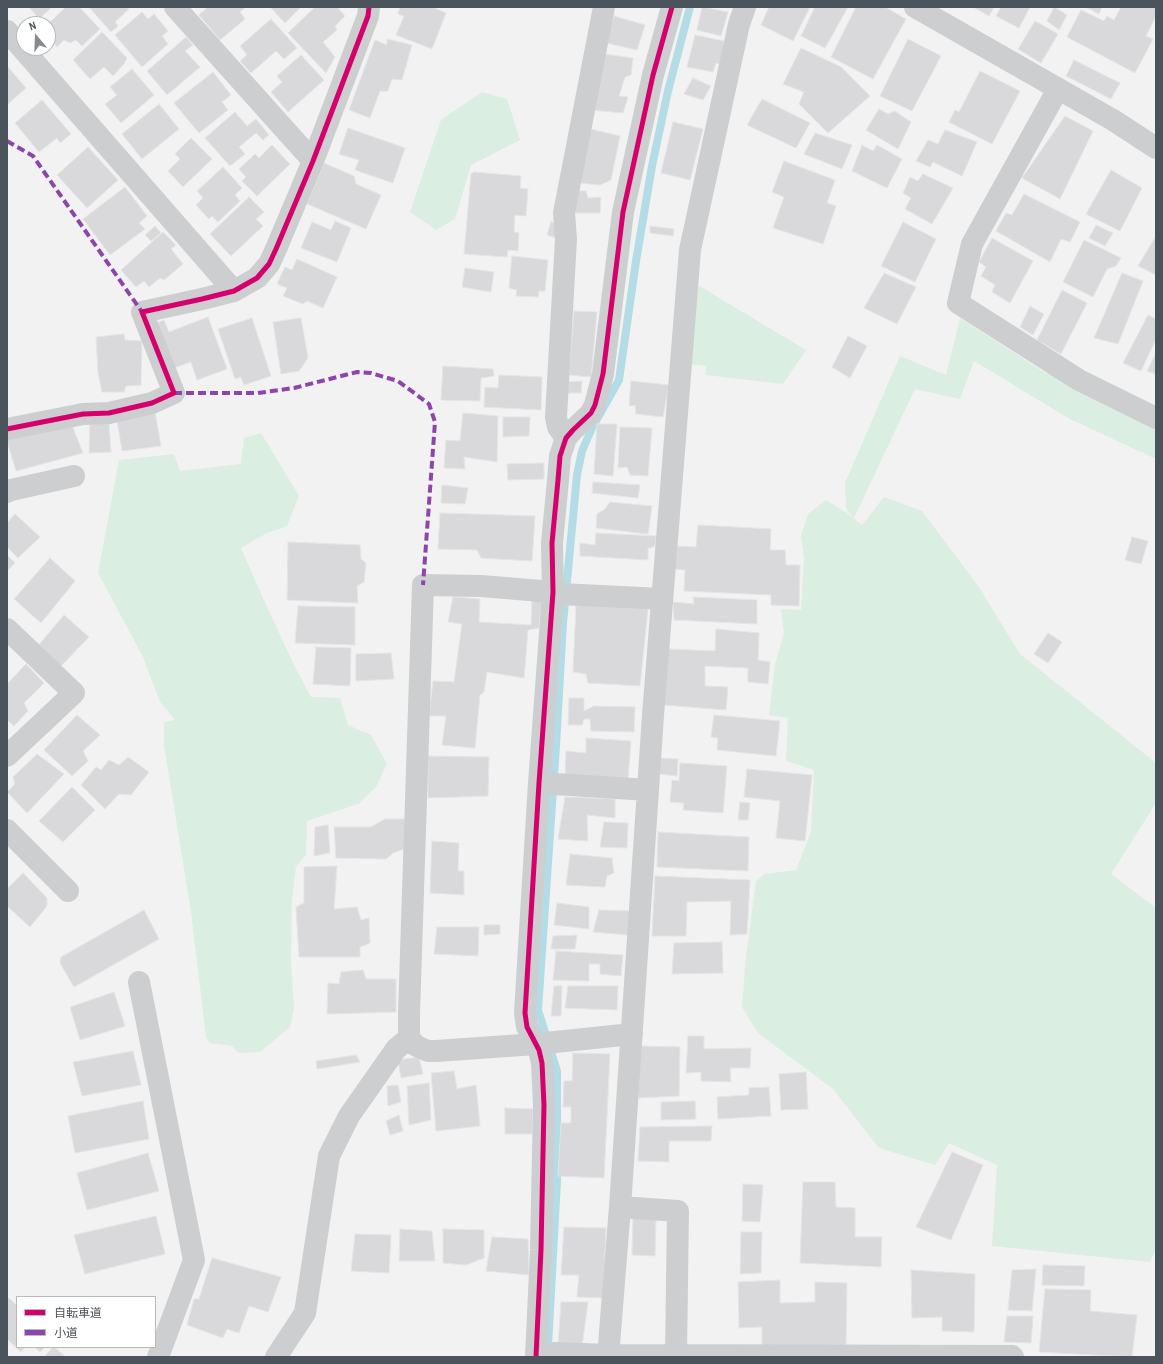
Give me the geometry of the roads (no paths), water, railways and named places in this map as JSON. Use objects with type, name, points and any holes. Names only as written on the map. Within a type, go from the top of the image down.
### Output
[{"type":"street","points":[[175,7],[313,161]]},
{"type":"street","points":[[7,429],[83,414],[109,413],[152,403],[174,393],[142,312],[234,291],[257,278],[269,264],[313,161],[368,16],[368,7]]},
{"type":"street","points":[[566,438],[558,427],[556,416],[566,239],[564,213],[604,7]]},
{"type":"street","points":[[545,1043],[527,1027],[525,1013],[549,783],[564,593],[552,543],[560,456],[566,438],[590,413],[595,405],[603,374],[623,212],[653,75],[672,7]]},
{"type":"street","points":[[608,1356],[620,1207],[662,599],[690,250],[739,24],[745,7]]},
{"type":"street","points":[[915,7],[1112,120],[1156,148]]},
{"type":"street","points":[[7,31],[234,291]]},
{"type":"street","points":[[1058,89],[972,244],[958,303],[1079,380],[1156,418]]},
{"type":"street","points":[[7,492],[74,476]]},
{"type":"street","points":[[632,1034],[436,1052],[428,1051],[415,1045],[410,1038],[409,1014],[423,585],[481,586],[662,599]]},
{"type":"street","points":[[7,629],[74,692],[7,756]]},
{"type":"street","points":[[549,783],[648,790]]},
{"type":"street","points":[[7,830],[68,891]]},
{"type":"street","points":[[139,982],[194,1260],[158,1357]]},
{"type":"street","points":[[276,1357],[306,1313],[329,1156],[349,1116],[396,1049],[410,1038]]},
{"type":"street","points":[[545,1043],[539,1050],[542,1063],[544,1105],[541,1250],[542,1355],[1013,1357]]},
{"type":"street","points":[[620,1207],[678,1211],[676,1355]]},
{"type":"waterway","points":[[550,1352],[548,1347],[557,1181],[557,1071],[538,1010],[563,623],[577,475],[582,451],[592,428],[619,380],[636,261],[652,166],[668,91],[690,7]]}]
